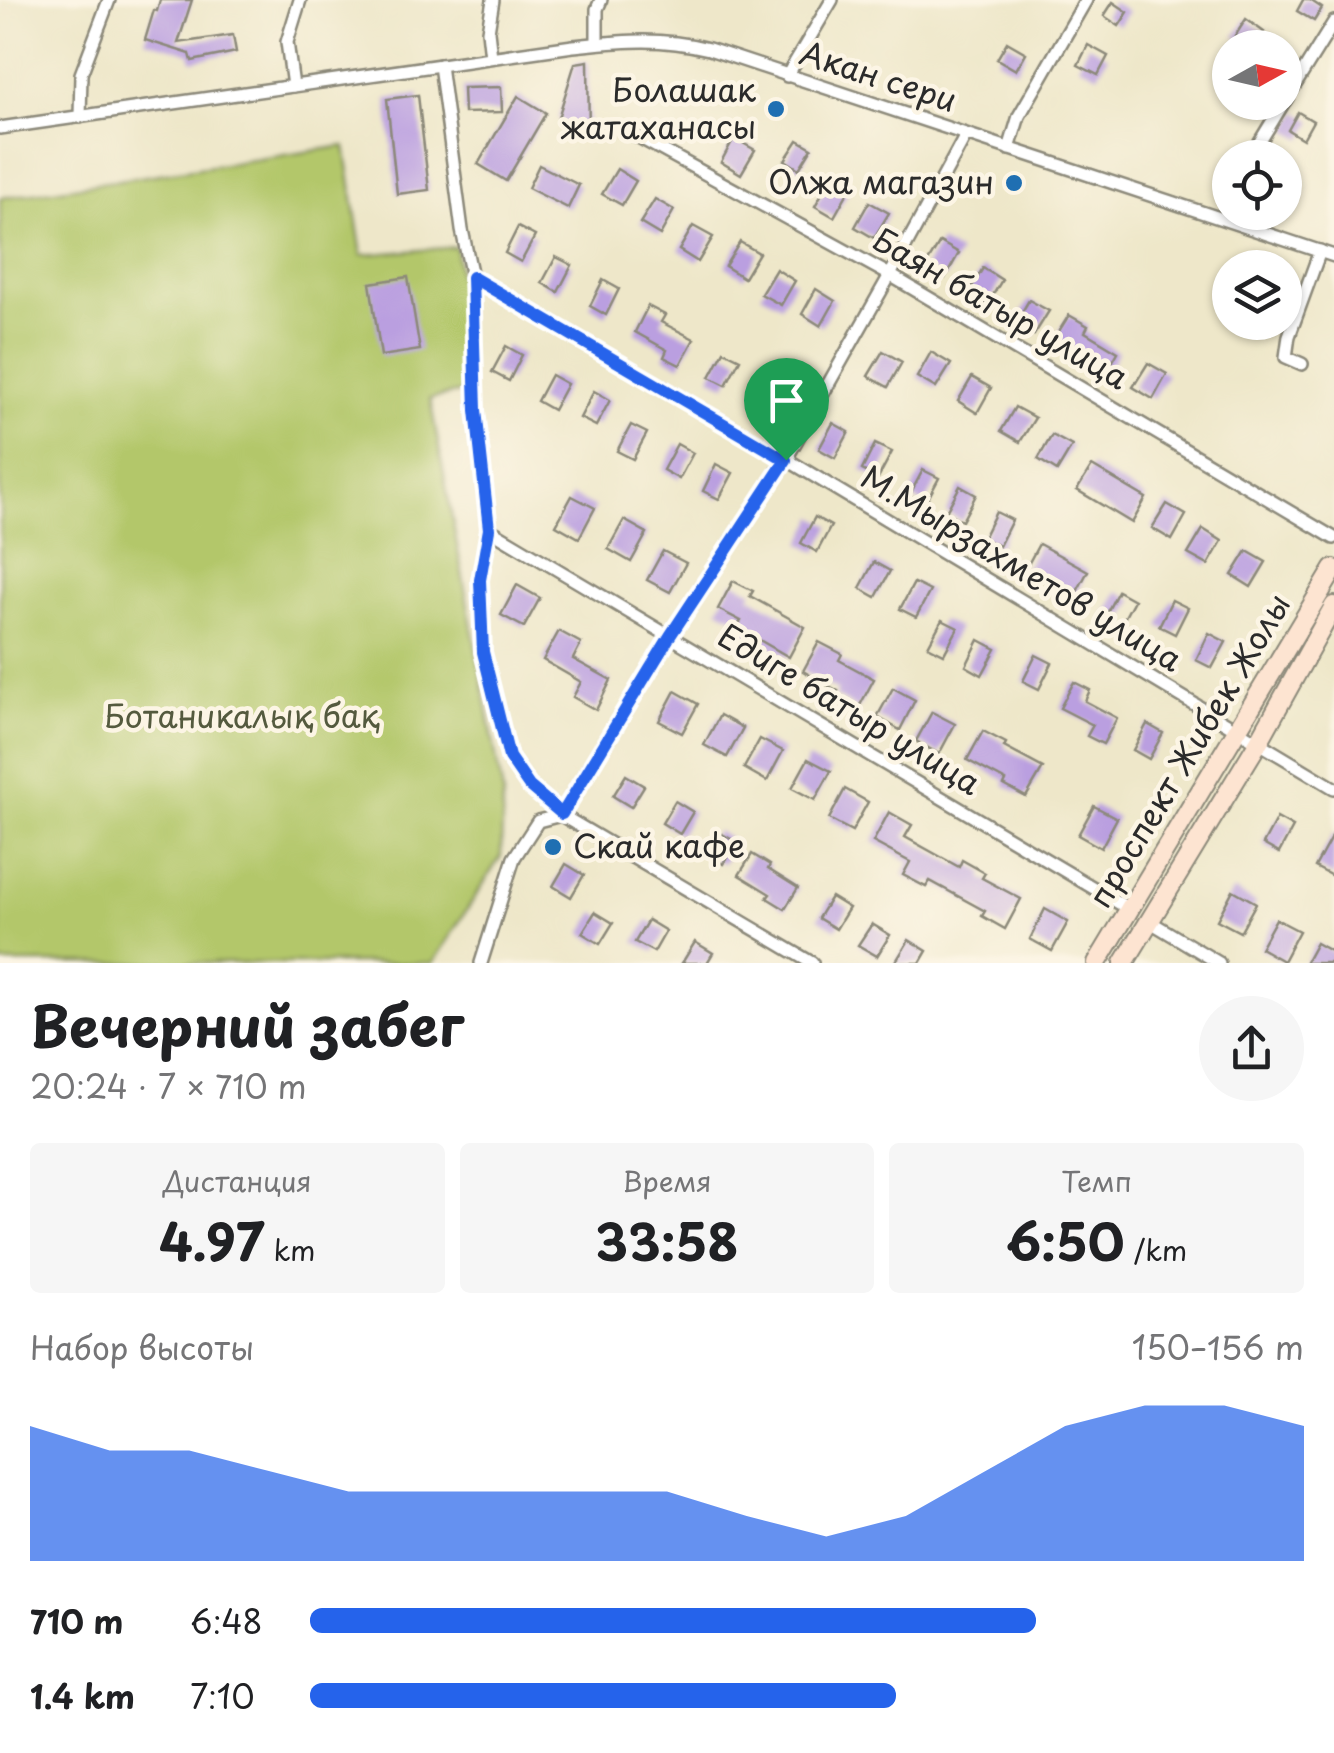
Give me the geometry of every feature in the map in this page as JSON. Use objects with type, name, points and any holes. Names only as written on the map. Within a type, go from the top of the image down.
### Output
[{"type":"street","points":[[80,117],[81,74],[109,0]]},
{"type":"street","points":[[292,86],[287,42],[300,0]]},
{"type":"street","points":[[491,58],[488,31],[493,0]]},
{"type":"street","points":[[597,44],[600,0]]},
{"type":"street","points":[[787,76],[832,0]]},
{"type":"street","points":[[1009,149],[1019,116],[1086,0]]},
{"type":"street","points":[[1302,73],[1334,22]]},
{"type":"street","name":"Акан сери","points":[[0,128],[597,44],[674,42],[1334,256]]},
{"type":"street","points":[[440,65],[472,277]]},
{"type":"street","name":"Баян батыр улица","points":[[634,134],[890,275],[1334,538]]},
{"type":"street","points":[[481,963],[514,858],[538,821],[562,814],[670,636],[786,460],[966,135]]},
{"type":"street","points":[[1302,364],[1286,357],[1289,336],[1320,251]]},
{"type":"street","name":"М.Мырзахметов улица","points":[[472,277],[1334,788]]},
{"type":"street","name":"Едиге батыр улица","points":[[489,529],[1129,909]]},
{"type":"street","name":"проспект Жибек Жолы","points":[[1096,963],[1334,569]]},
{"type":"street","name":"проспект Жибек Жолы","points":[[1124,963],[1258,742],[1334,606]]},
{"type":"street","points":[[562,814],[812,963]]},
{"type":"street","points":[[1149,921],[1219,963]]},
{"type":"lane","points":[[472,277],[476,410],[489,529],[480,580],[483,652],[509,757],[529,786],[562,814]]},
{"type":"green space","name":"Ботаникалық бақ","points":[[345,146],[362,255],[456,247],[470,390],[430,399],[503,794],[501,856],[433,963],[0,963],[0,198]]},
{"type":"building","points":[[160,0],[192,0],[178,43],[233,35],[236,52],[192,61],[190,54],[145,40]]},
{"type":"building","points":[[1303,0],[1322,8],[1314,21],[1297,11]]},
{"type":"building","points":[[1113,2],[1128,12],[1119,26],[1104,16]]},
{"type":"building","points":[[1246,19],[1261,30],[1239,30]]},
{"type":"building","points":[[1007,42],[1026,53],[1016,70],[997,59]]},
{"type":"building","points":[[1088,45],[1108,56],[1098,75],[1078,65]]},
{"type":"building","points":[[588,61],[589,138],[558,118],[575,63]]},
{"type":"building","points":[[501,87],[502,112],[464,113],[463,88]]},
{"type":"building","points":[[418,95],[429,190],[397,194],[387,99]]},
{"type":"building","points":[[518,96],[546,113],[506,181],[478,164]]},
{"type":"building","points":[[1302,114],[1313,121],[1303,139],[1288,130],[1294,120],[1302,120]]},
{"type":"building","points":[[734,138],[755,150],[741,174],[721,162]]},
{"type":"building","points":[[798,140],[812,148],[799,169],[785,160]]},
{"type":"building","points":[[539,165],[579,185],[568,208],[528,188]]},
{"type":"building","points":[[617,169],[636,181],[622,205],[602,194]]},
{"type":"building","points":[[829,181],[848,192],[834,217],[815,206]]},
{"type":"building","points":[[655,199],[674,210],[660,235],[640,223]]},
{"type":"building","points":[[869,202],[889,213],[874,238],[855,227]]},
{"type":"building","points":[[693,226],[713,237],[698,262],[679,250]]},
{"type":"building","points":[[518,227],[535,236],[521,262],[505,253]]},
{"type":"building","points":[[740,242],[759,253],[744,278],[725,266]]},
{"type":"building","points":[[940,242],[959,253],[945,278],[925,267]]},
{"type":"building","points":[[556,257],[572,265],[558,292],[542,283]]},
{"type":"building","points":[[983,268],[1002,280],[987,305],[968,293]]},
{"type":"building","points":[[776,269],[795,281],[781,305],[761,294]]},
{"type":"building","points":[[408,277],[420,350],[381,356],[370,283]]},
{"type":"building","points":[[603,280],[619,289],[606,315],[590,306]]},
{"type":"building","points":[[816,289],[835,301],[821,326],[802,314]]},
{"type":"building","points":[[1029,300],[1049,311],[1034,335],[1015,324]]},
{"type":"building","points":[[648,306],[665,315],[661,322],[694,339],[680,365],[664,357],[667,350],[635,332]]},
{"type":"building","points":[[1069,315],[1088,326],[1085,332],[1118,352],[1104,377],[1084,365],[1088,359],[1054,339]]},
{"type":"building","points":[[506,346],[522,355],[509,381],[492,372]]},
{"type":"building","points":[[724,351],[740,359],[726,385],[710,377]]},
{"type":"building","points":[[883,351],[902,362],[888,387],[868,376]]},
{"type":"building","points":[[931,352],[951,364],[936,388],[917,377]]},
{"type":"building","points":[[1148,363],[1167,374],[1153,399],[1133,387]]},
{"type":"building","points":[[551,375],[567,384],[553,410],[537,401]]},
{"type":"building","points":[[972,377],[991,388],[977,413],[958,401]]},
{"type":"building","points":[[771,378],[787,387],[773,413],[757,404]]},
{"type":"building","points":[[594,391],[610,400],[596,426],[580,418]]},
{"type":"building","points":[[1015,407],[1035,418],[1020,442],[1001,431]]},
{"type":"building","points":[[833,423],[849,432],[835,458],[819,449]]},
{"type":"building","points":[[631,425],[647,433],[633,459],[617,451]]},
{"type":"building","points":[[1052,435],[1072,446],[1057,471],[1038,459]]},
{"type":"building","points":[[677,444],[693,453],[679,479],[663,470]]},
{"type":"building","points":[[875,444],[892,452],[878,478],[862,470]]},
{"type":"building","points":[[716,464],[733,473],[719,499],[703,491]]},
{"type":"building","points":[[1092,466],[1146,498],[1132,523],[1077,490]]},
{"type":"building","points":[[923,470],[939,478],[925,504],[909,496]]},
{"type":"building","points":[[960,486],[976,495],[962,521],[946,512]]},
{"type":"building","points":[[572,496],[595,508],[579,538],[556,525]]},
{"type":"building","points":[[1167,504],[1186,515],[1172,540],[1152,528]]},
{"type":"building","points":[[996,512],[1012,520],[999,546],[983,538]]},
{"type":"building","points":[[815,517],[831,526],[817,552],[801,543]]},
{"type":"building","points":[[624,520],[647,533],[631,562],[608,549]]},
{"type":"building","points":[[1203,529],[1222,541],[1208,565],[1188,554]]},
{"type":"building","points":[[1039,544],[1088,571],[1074,597],[1025,570]]},
{"type":"building","points":[[663,551],[686,563],[670,592],[647,580]]},
{"type":"building","points":[[1247,551],[1266,562],[1251,587],[1232,575]]},
{"type":"building","points":[[874,562],[890,571],[876,597],[860,588]]},
{"type":"building","points":[[733,581],[753,591],[750,596],[805,627],[789,657],[737,627],[741,621],[718,609]]},
{"type":"building","points":[[914,583],[930,591],[916,617],[900,609]]},
{"type":"building","points":[[517,585],[540,598],[524,627],[501,615]]},
{"type":"building","points":[[1118,591],[1134,600],[1120,626],[1104,618]]},
{"type":"building","points":[[1172,600],[1188,608],[1175,634],[1159,626]]},
{"type":"building","points":[[942,620],[958,628],[944,654],[928,646]]},
{"type":"building","points":[[559,631],[581,643],[573,659],[611,680],[596,710],[573,697],[581,682],[543,660]]},
{"type":"building","points":[[1209,633],[1226,642],[1212,668],[1196,660]]},
{"type":"building","points":[[979,640],[996,649],[982,675],[966,666]]},
{"type":"building","points":[[819,642],[842,654],[839,660],[874,679],[858,709],[835,696],[838,691],[803,671]]},
{"type":"building","points":[[1036,655],[1052,663],[1039,689],[1023,681]]},
{"type":"building","points":[[1074,682],[1090,690],[1085,701],[1117,718],[1103,744],[1087,736],[1093,725],[1060,708]]},
{"type":"building","points":[[893,688],[915,700],[900,730],[877,717]]},
{"type":"building","points":[[675,691],[698,704],[682,733],[659,721]]},
{"type":"building","points":[[932,712],[955,724],[939,754],[916,741]]},
{"type":"building","points":[[720,715],[743,728],[727,757],[704,745]]},
{"type":"building","points":[[1147,724],[1163,733],[1149,759],[1133,750]]},
{"type":"building","points":[[983,731],[1043,768],[1026,797],[967,760]]},
{"type":"building","points":[[760,739],[783,751],[767,781],[744,768]]},
{"type":"building","points":[[808,759],[831,771],[815,800],[792,788]]},
{"type":"building","points":[[626,775],[644,786],[631,807],[613,796]]},
{"type":"building","points":[[845,789],[868,802],[852,831],[829,819]]},
{"type":"building","points":[[675,801],[693,812],[680,834],[662,823]]},
{"type":"building","points":[[1094,806],[1117,818],[1101,848],[1078,835]]},
{"type":"building","points":[[889,812],[912,825],[905,837],[959,867],[962,860],[985,873],[982,878],[1021,899],[1005,929],[982,916],[985,911],[930,881],[926,887],[903,875],[910,862],[873,842]]},
{"type":"building","points":[[1277,818],[1293,827],[1279,853],[1263,844]]},
{"type":"building","points":[[717,831],[736,842],[723,864],[704,853]]},
{"type":"building","points":[[1334,832],[1334,877],[1315,867]]},
{"type":"building","points":[[752,854],[798,888],[785,909],[767,898],[770,894],[739,875]]},
{"type":"building","points":[[566,864],[584,875],[571,897],[553,886]]},
{"type":"building","points":[[1233,890],[1256,903],[1240,932],[1217,920]]},
{"type":"building","points":[[831,897],[849,908],[836,929],[818,918]]},
{"type":"building","points":[[1045,909],[1068,922],[1052,951],[1030,939]]},
{"type":"building","points":[[595,912],[613,923],[600,944],[582,933]]},
{"type":"building","points":[[1276,919],[1299,931],[1283,961],[1260,948]]},
{"type":"building","points":[[648,920],[666,931],[654,952],[635,942]]},
{"type":"building","points":[[872,924],[890,935],[877,956],[858,945]]},
{"type":"building","points":[[909,940],[927,951],[920,963],[895,963]]},
{"type":"building","points":[[695,942],[713,953],[707,963],[682,963]]},
{"type":"building","points":[[1316,943],[1334,953],[1334,963],[1305,963]]},
{"type":"place","name":"Болашак жатаханасы","points":[[776,109]]},
{"type":"place","name":"Олжа магазин","points":[[1014,183]]},
{"type":"place","name":"Скай кафе","points":[[553,847]]},
{"type":"route","points":[[472,277],[786,460],[670,636],[562,814],[529,786],[509,757],[483,652],[480,580],[489,529],[476,410],[472,277]]}]
